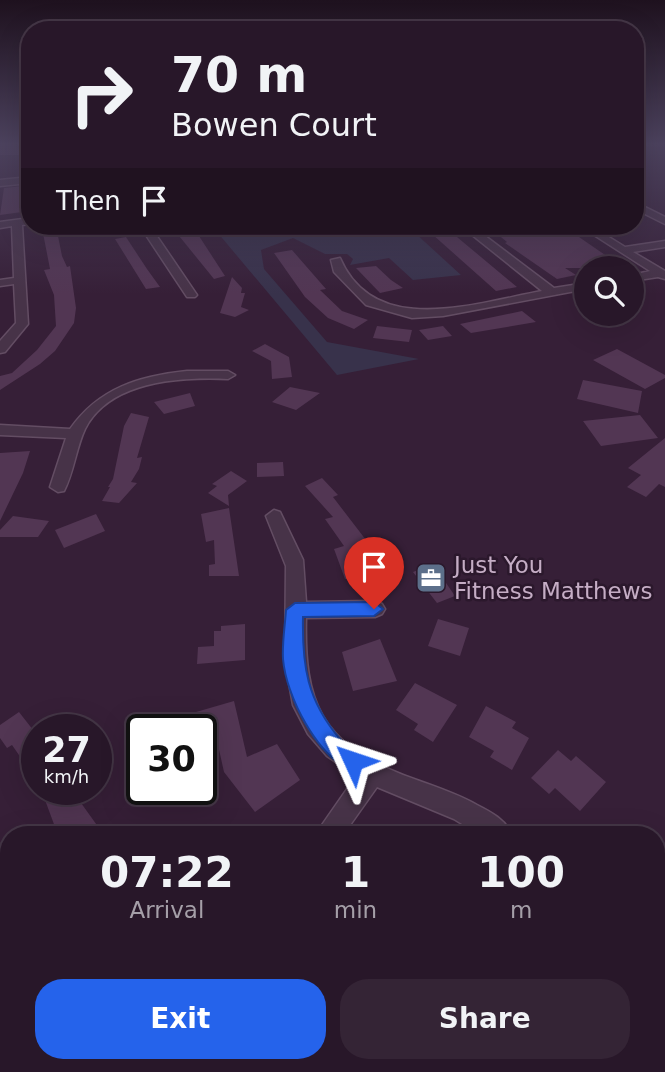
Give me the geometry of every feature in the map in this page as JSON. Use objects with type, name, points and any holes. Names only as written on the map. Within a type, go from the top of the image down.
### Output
[{"type":"street","points":[[644,210],[665,221]]},
{"type":"street","points":[[0,225],[21,222]]},
{"type":"street","points":[[0,349],[22,324],[17,223]]},
{"type":"street","points":[[151,235],[191,295]]},
{"type":"street","points":[[478,235],[551,292]]},
{"type":"street","points":[[600,235],[663,274]]},
{"type":"street","points":[[624,250],[665,244]]},
{"type":"street","points":[[336,260],[338,270],[364,299],[396,312],[428,314],[574,288]]},
{"type":"street","points":[[644,276],[663,274]]},
{"type":"street","points":[[0,283],[20,280]]},
{"type":"street","points":[[58,487],[75,434],[97,407],[135,385],[177,374],[228,375]]},
{"type":"street","points":[[0,430],[75,434]]},
{"type":"street","points":[[274,516],[294,562],[293,659],[302,697],[334,747],[372,775],[449,805],[491,826]]},
{"type":"street","points":[[295,610],[374,609]]},
{"type":"street","points":[[334,826],[372,775]]},
{"type":"shaded area","points":[[220,235],[417,235],[461,275],[413,280],[389,258],[350,265],[353,259],[347,254],[325,254],[293,238],[261,250],[264,269],[327,342],[419,359],[337,375]]},
{"type":"building","points":[[3,194],[21,194],[21,212],[0,215]]},
{"type":"building","points":[[43,235],[58,235],[62,256],[67,267],[70,266],[76,308],[74,323],[55,351],[0,390],[0,376],[12,373],[37,350],[56,326],[54,295],[44,270],[50,269]]},
{"type":"building","points":[[178,235],[199,236],[225,276],[214,279]]},
{"type":"building","points":[[433,235],[457,237],[517,287],[496,291]]},
{"type":"building","points":[[498,235],[571,235],[579,237],[607,256],[574,256],[574,268],[565,268],[574,275],[557,279],[505,243],[507,242]]},
{"type":"building","points":[[126,237],[160,287],[146,289],[115,239]]},
{"type":"building","points":[[292,250],[326,289],[320,290],[342,311],[368,320],[354,329],[328,318],[305,297],[274,253]]},
{"type":"building","points":[[376,266],[403,288],[380,293],[356,268]]},
{"type":"building","points":[[232,277],[242,288],[241,293],[245,293],[241,307],[249,310],[235,317],[220,313]]},
{"type":"building","points":[[522,311],[536,322],[471,333],[460,324]]},
{"type":"building","points":[[377,326],[412,330],[409,342],[373,338]]},
{"type":"building","points":[[443,326],[452,336],[428,340],[419,330]]},
{"type":"building","points":[[265,344],[289,357],[292,377],[272,379],[271,361],[252,351]]},
{"type":"building","points":[[617,349],[665,375],[665,378],[645,389],[593,360]]},
{"type":"building","points":[[583,380],[642,391],[638,413],[577,399]]},
{"type":"building","points":[[290,387],[320,393],[296,410],[272,402]]},
{"type":"building","points":[[190,393],[195,406],[164,414],[154,402]]},
{"type":"building","points":[[131,413],[149,417],[137,458],[142,457],[139,469],[131,482],[137,483],[119,503],[102,501],[113,479],[124,426]]},
{"type":"building","points":[[640,415],[658,438],[601,446],[583,421]]},
{"type":"building","points":[[665,438],[665,487],[659,484],[646,497],[627,487],[641,475],[628,468]]},
{"type":"building","points":[[30,451],[23,473],[0,521],[0,453]]},
{"type":"building","points":[[283,462],[284,476],[257,477],[257,463]]},
{"type":"building","points":[[231,471],[247,481],[228,495],[229,506],[208,493],[217,486],[212,484]]},
{"type":"building","points":[[322,478],[338,495],[333,497],[366,540],[382,567],[345,579],[334,549],[344,546],[325,519],[333,517],[305,486]]},
{"type":"building","points":[[229,508],[239,576],[209,576],[209,565],[215,564],[214,540],[206,542],[201,514]]},
{"type":"building","points":[[96,514],[105,531],[64,548],[55,530]]},
{"type":"building","points":[[13,516],[49,521],[38,537],[0,537],[0,530]]},
{"type":"building","name":"Just You Fitness Matthews","points":[[433,564],[455,596],[437,603],[413,572]]},
{"type":"building","points":[[438,619],[469,628],[460,656],[428,646]]},
{"type":"building","points":[[245,624],[245,660],[197,664],[198,647],[214,646],[214,631],[221,631],[221,626]]},
{"type":"building","points":[[380,639],[397,681],[353,691],[342,652]]},
{"type":"building","points":[[415,683],[457,705],[433,742],[414,730],[418,724],[396,710]]},
{"type":"building","points":[[234,701],[247,757],[277,744],[300,780],[255,812],[224,772],[217,740],[217,714],[196,712]]},
{"type":"building","points":[[486,706],[516,722],[512,728],[529,738],[512,770],[490,757],[494,751],[469,737]]},
{"type":"building","points":[[19,712],[21,715],[21,758],[12,745],[7,748],[0,738],[0,725]]},
{"type":"building","points":[[558,750],[571,761],[576,756],[606,782],[580,811],[555,788],[549,794],[531,778]]},
{"type":"building","points":[[47,805],[82,805],[98,826],[55,826]]},
{"type":"place","name":"Just You Fitness Matthews","points":[[431,578]]},
{"type":"route","points":[[353,761],[334,747],[316,724],[302,697],[293,659],[295,610],[374,609]]}]
